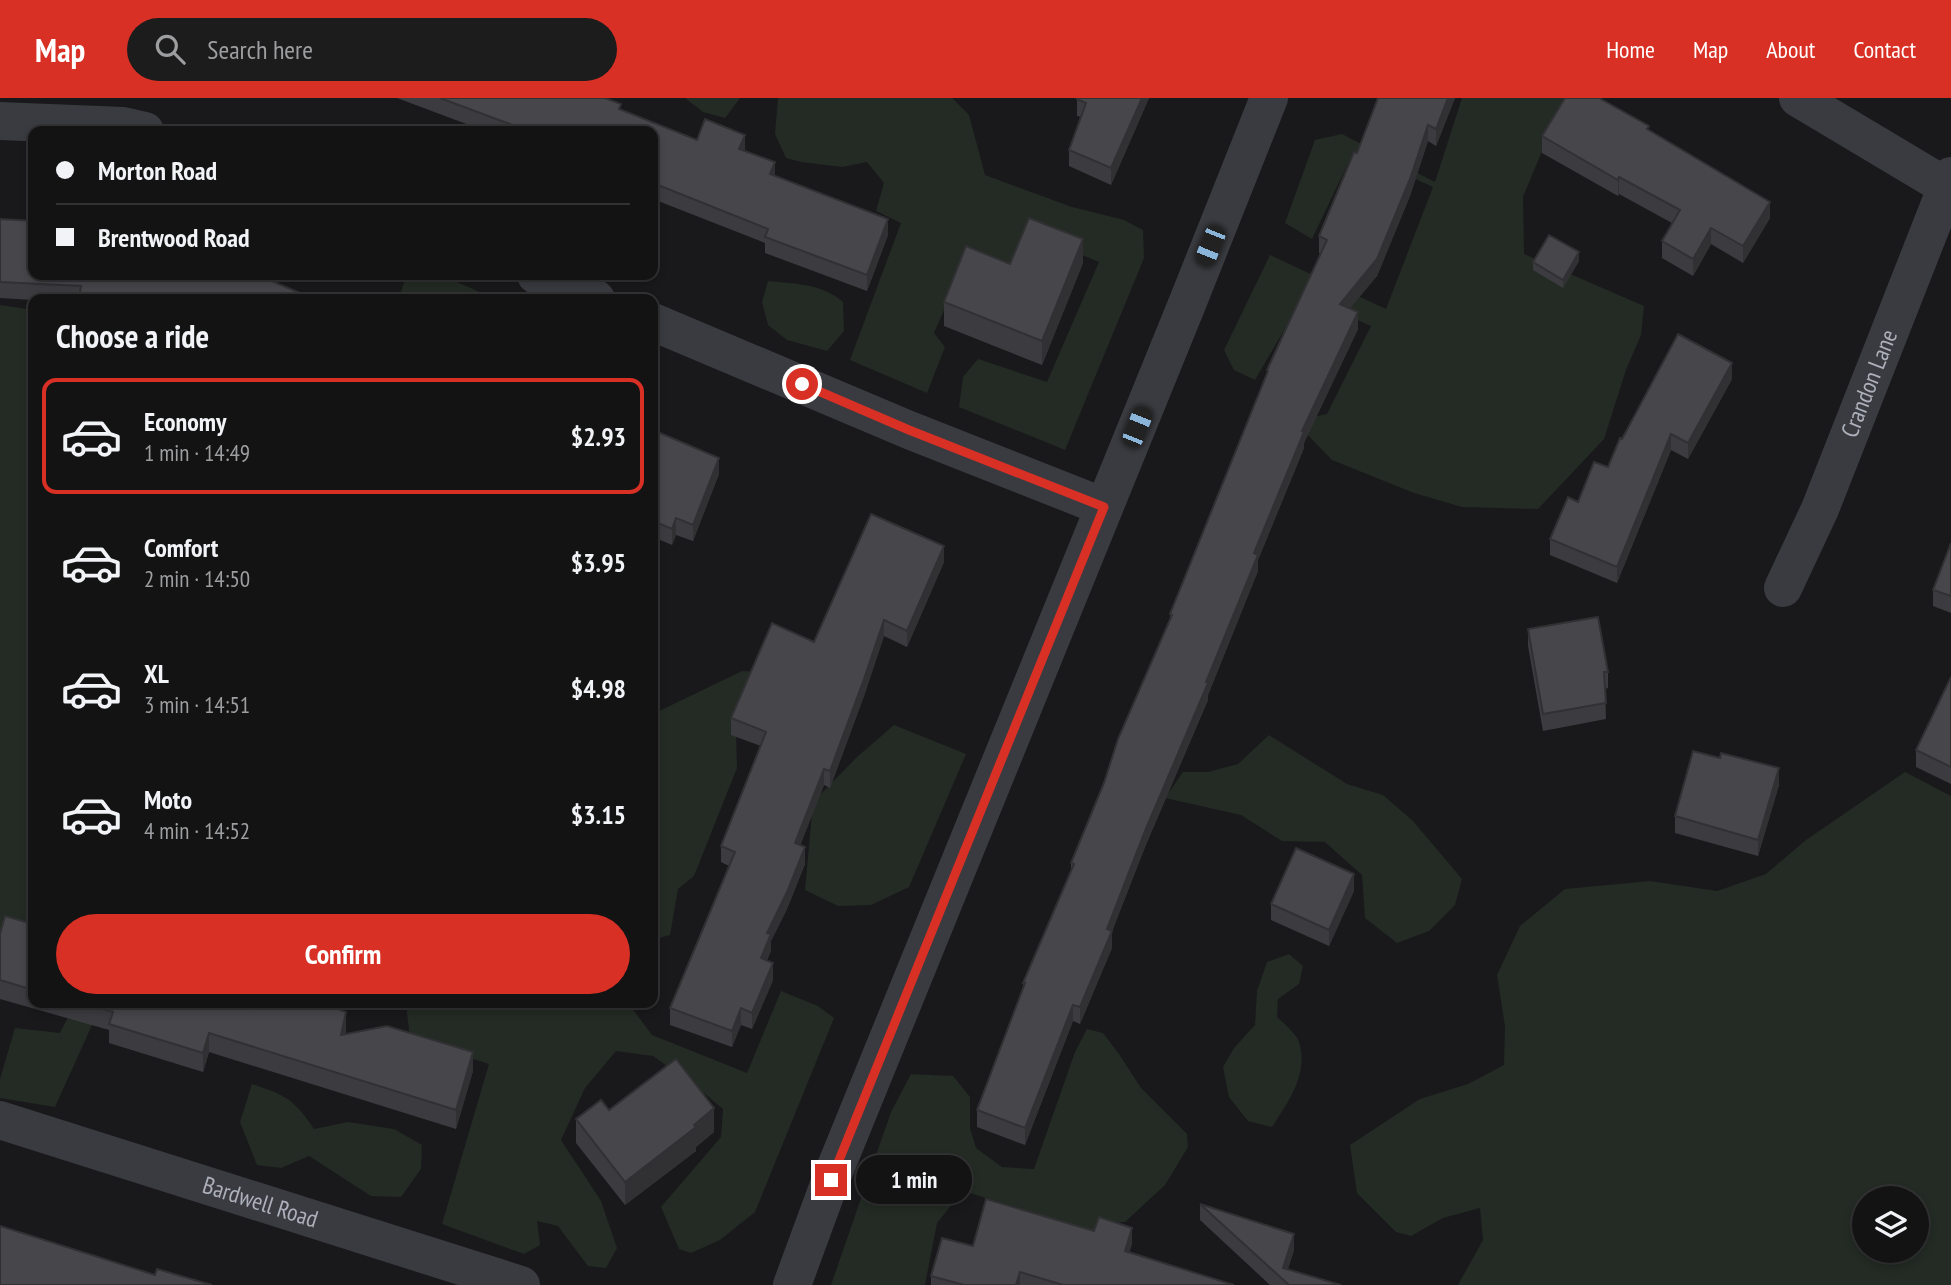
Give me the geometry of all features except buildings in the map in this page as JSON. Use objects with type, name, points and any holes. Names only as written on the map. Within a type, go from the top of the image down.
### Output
[{"type":"street","points":[[792,1285],[831,1180],[1269,98]]},
{"type":"street","points":[[1798,98],[1949,181]]},
{"type":"street","points":[[0,121],[123,126]]},
{"type":"street","name":"Crandon Lane","points":[[1783,588],[1820,509],[1949,181]]},
{"type":"street","points":[[548,280],[584,294]]},
{"type":"street","points":[[658,325],[909,430],[1104,507]]},
{"type":"street","name":"Bardwell Road","points":[[0,1120],[521,1285]]},
{"type":"shaded area","points":[[685,98],[740,98],[725,118],[703,112]]},
{"type":"shaded area","points":[[778,98],[952,98],[969,115],[985,175],[1072,207],[1124,220],[1143,230],[1144,258],[1065,450],[959,407],[963,377],[978,359],[1047,382],[1099,262],[1025,231],[1009,273],[966,260],[934,333],[945,347],[927,393],[850,360],[901,223],[876,211],[884,183],[867,162],[842,167],[786,158],[775,134]]},
{"type":"shaded area","points":[[1462,98],[1564,98],[1523,197],[1524,254],[1644,306],[1641,335],[1626,370],[1604,439],[1538,509],[1462,507],[1414,493],[1332,460],[1294,421],[1327,414],[1371,326],[1304,296],[1255,380],[1234,370],[1224,350],[1270,255],[1386,309],[1433,187],[1354,151],[1312,239],[1285,223],[1315,140],[1342,134],[1435,182]]},
{"type":"shaded area","points":[[405,280],[452,280],[484,294],[400,294]]},
{"type":"shaded area","points":[[768,281],[817,288],[843,302],[844,331],[827,351],[787,340],[768,325],[762,302]]},
{"type":"shaded area","points":[[0,305],[28,309],[28,918],[23,925],[0,940]]},
{"type":"shaded area","points":[[742,671],[758,672],[736,730],[737,768],[694,876],[678,889],[670,935],[658,939],[658,712]]},
{"type":"shaded area","points":[[894,725],[966,754],[909,887],[871,905],[838,906],[805,890],[813,802],[857,757]]},
{"type":"shaded area","points":[[1269,735],[1347,784],[1383,795],[1413,821],[1462,879],[1455,905],[1429,931],[1397,943],[1365,918],[1362,875],[1325,842],[1282,841],[1241,815],[1165,798],[1183,772],[1208,772],[1238,764]]},
{"type":"shaded area","points":[[1905,772],[1951,796],[1951,1285],[1458,1285],[1483,1240],[1480,1208],[1443,1218],[1411,1236],[1396,1232],[1357,1193],[1350,1145],[1420,1099],[1468,1084],[1504,1065],[1505,1026],[1497,975],[1520,926],[1565,889],[1650,881],[1717,891],[1766,874],[1806,840]]},
{"type":"shaded area","points":[[1289,954],[1303,966],[1299,984],[1278,999],[1277,1017],[1293,1032],[1299,1042],[1301,1065],[1295,1087],[1272,1127],[1248,1121],[1229,1097],[1223,1067],[1234,1048],[1255,1025],[1257,991],[1267,962]]},
{"type":"shaded area","points":[[781,991],[818,1006],[834,1018],[755,1212],[720,1240],[691,1253],[679,1249],[661,1207],[721,1137],[723,1109],[653,1056],[616,1051],[585,1088],[561,1140],[601,1201],[617,1248],[606,1268],[588,1266],[558,1226],[537,1221],[540,1245],[524,1254],[442,1224],[489,1064],[410,1039],[407,1008],[632,1008],[652,1035],[747,1073]]},
{"type":"shaded area","points":[[72,1008],[100,1008],[55,1107],[0,1098],[0,1079],[15,1028],[60,1033]]},
{"type":"shaded area","points":[[1087,1029],[1103,1033],[1141,1088],[1187,1134],[1188,1147],[1165,1185],[1125,1222],[1110,1223],[1027,1285],[1043,1215],[963,1191],[937,1223],[925,1285],[831,1285],[891,1112],[911,1074],[953,1076],[970,1097],[970,1128],[976,1148],[1002,1167],[1034,1169],[1075,1052]]},
{"type":"shaded area","points":[[252,1084],[273,1091],[295,1104],[314,1129],[348,1122],[394,1129],[422,1145],[421,1169],[401,1197],[371,1196],[309,1156],[281,1168],[257,1165],[240,1122]]},
{"type":"route","points":[[802,384],[909,430],[1104,507],[831,1180]]}]
